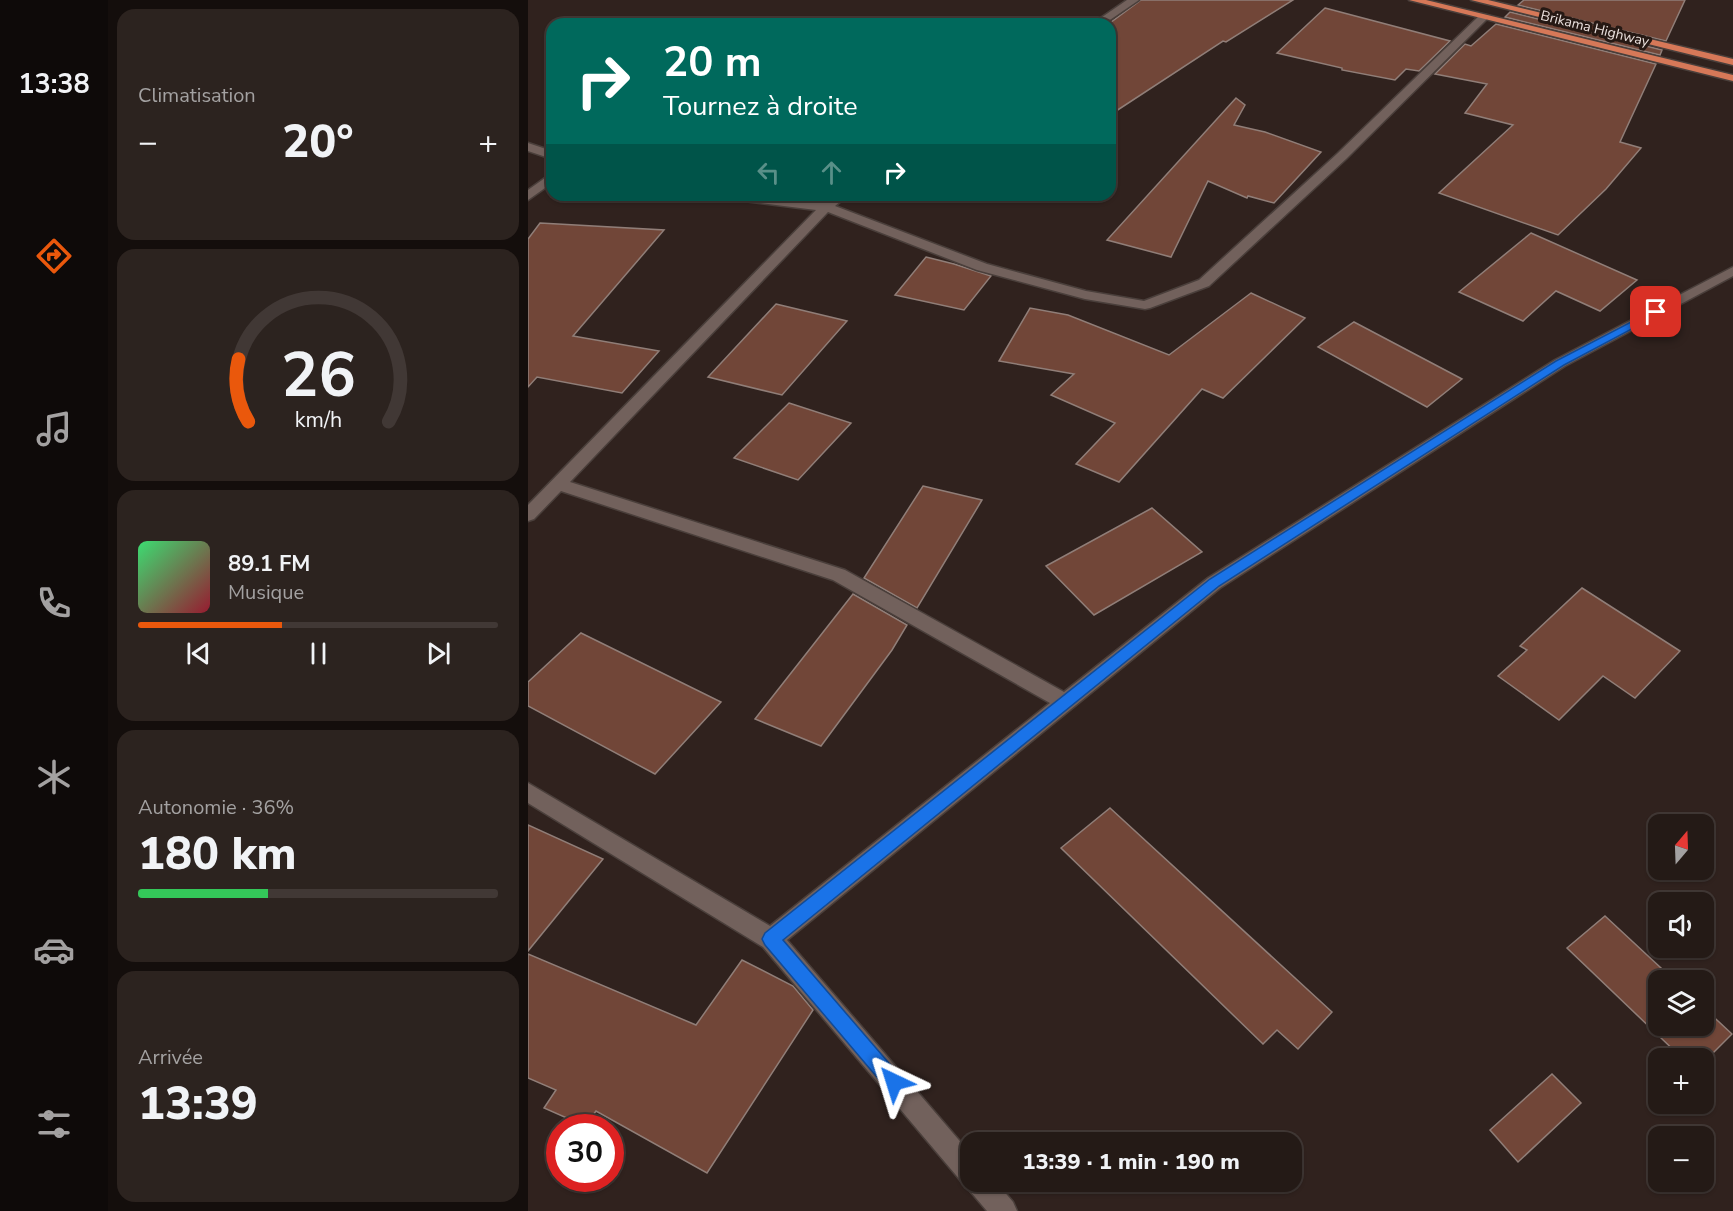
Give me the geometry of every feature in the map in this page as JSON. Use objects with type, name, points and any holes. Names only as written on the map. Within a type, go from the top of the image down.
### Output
[{"type":"highway","name":"Brikama Highway","points":[[1414,0],[1733,78]]},
{"type":"highway","name":"Brikama Highway","points":[[1476,0],[1733,62]]},
{"type":"street","points":[[1106,18],[1134,0]]},
{"type":"street","points":[[777,201],[826,207],[982,267],[1085,295],[1145,305],[1204,283],[1342,156],[1485,16]]},
{"type":"street","points":[[528,147],[546,153]]},
{"type":"street","points":[[528,196],[546,182]]},
{"type":"street","points":[[528,515],[834,201]]},
{"type":"street","points":[[771,939],[1214,582],[1560,363],[1733,271]]},
{"type":"street","points":[[557,484],[839,575],[1065,702]]},
{"type":"street","points":[[528,792],[771,939],[960,1160]]},
{"type":"street","points":[[988,1192],[1004,1211]]},
{"type":"building","points":[[1141,0],[1293,0],[1226,42],[1223,41],[1116,111],[1116,19]]},
{"type":"building","points":[[1524,0],[1685,0],[1666,41],[1518,5]]},
{"type":"building","points":[[1325,8],[1450,41],[1419,71],[1406,69],[1395,80],[1342,70],[1342,68],[1277,53]]},
{"type":"building","points":[[1510,12],[1662,50],[1660,55],[1505,17]]},
{"type":"building","points":[[1496,24],[1656,64],[1620,142],[1641,148],[1606,189],[1558,235],[1439,193],[1513,125],[1465,113],[1487,84],[1435,74],[1465,44],[1471,46]]},
{"type":"building","points":[[1236,98],[1245,105],[1234,125],[1265,132],[1321,152],[1274,203],[1248,196],[1247,198],[1208,181],[1171,257],[1107,240]]},
{"type":"building","points":[[540,223],[664,230],[573,336],[659,351],[622,393],[537,377],[528,387],[528,239]]},
{"type":"building","points":[[1531,233],[1637,280],[1600,311],[1556,291],[1523,321],[1459,292]]},
{"type":"building","points":[[926,257],[991,276],[964,310],[895,295]]},
{"type":"building","points":[[1251,293],[1305,318],[1223,398],[1202,389],[1119,482],[1076,464],[1115,423],[1051,395],[1074,374],[999,361],[1030,308],[1068,315],[1169,355]]},
{"type":"building","points":[[776,304],[847,321],[782,395],[708,377]]},
{"type":"building","points":[[1354,322],[1462,379],[1427,407],[1318,347]]},
{"type":"building","points":[[789,403],[851,423],[798,480],[734,458]]},
{"type":"building","points":[[923,486],[982,500],[917,608],[864,578]]},
{"type":"building","points":[[1152,508],[1202,552],[1094,615],[1046,566]]},
{"type":"building","points":[[1582,588],[1680,651],[1635,698],[1603,676],[1559,720],[1498,676],[1527,650],[1520,646]]},
{"type":"building","points":[[853,594],[907,625],[892,650],[821,746],[755,719]]},
{"type":"building","points":[[581,633],[721,702],[655,774],[528,706],[528,682]]},
{"type":"building","points":[[1110,808],[1332,1012],[1298,1049],[1277,1030],[1263,1044],[1061,848]]},
{"type":"building","points":[[528,825],[603,859],[528,951]]},
{"type":"building","points":[[1605,916],[1663,970],[1648,970],[1648,1026],[1567,948]]},
{"type":"building","points":[[528,954],[696,1025],[742,960],[793,986],[813,1010],[707,1173],[624,1127],[624,1114],[601,1114],[596,1111],[594,1114],[558,1114],[544,1108],[556,1090],[528,1078]]},
{"type":"building","points":[[1714,1017],[1732,1034],[1714,1052],[1714,1048],[1672,1048],[1659,1036],[1714,1036]]},
{"type":"building","points":[[1552,1074],[1581,1103],[1518,1162],[1490,1130]]},
{"type":"route","points":[[894,1082],[771,939],[1214,582],[1560,363],[1656,312]]}]
